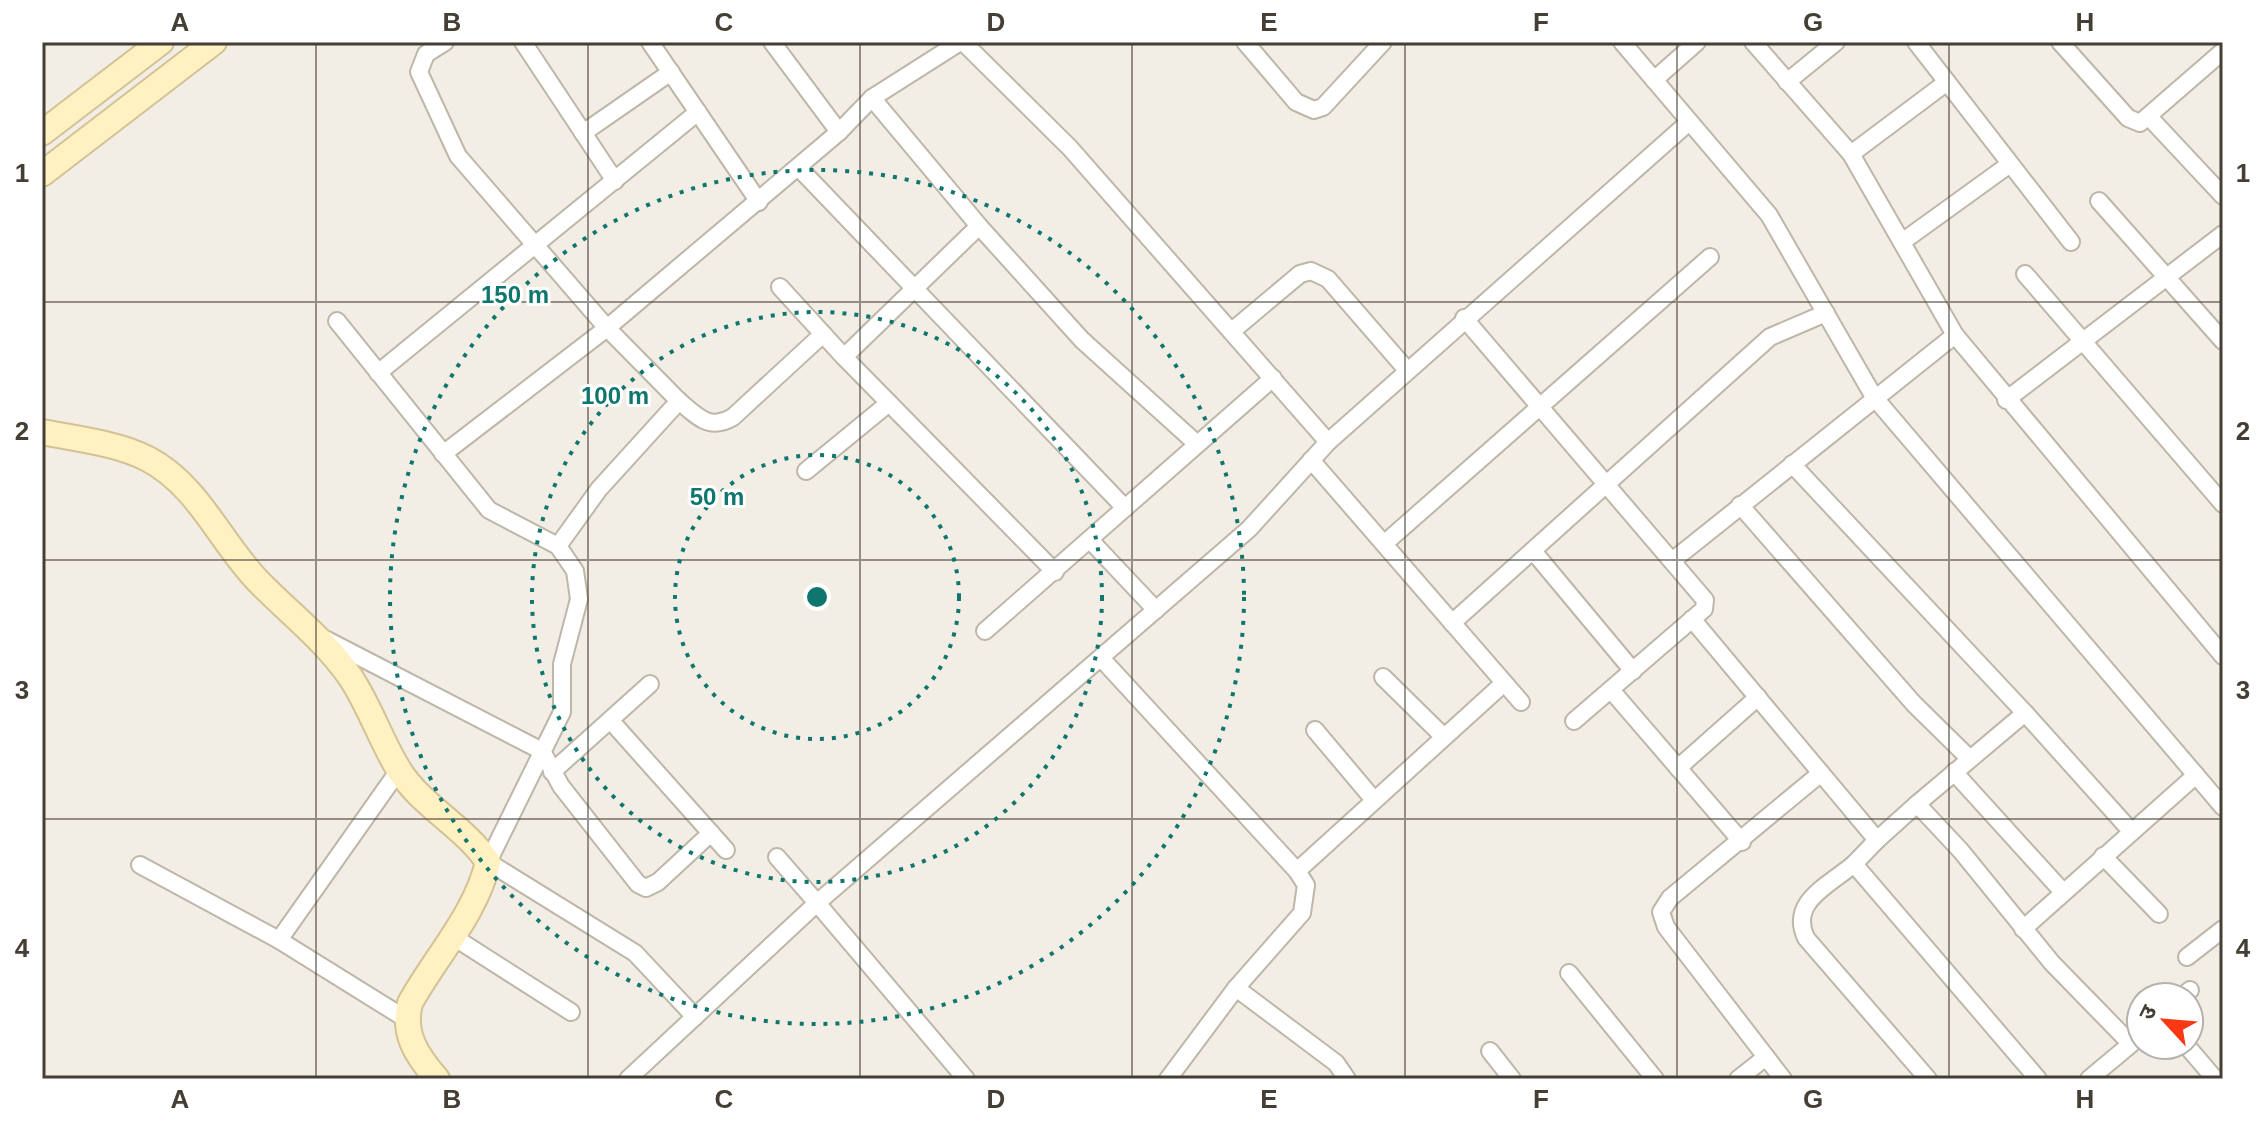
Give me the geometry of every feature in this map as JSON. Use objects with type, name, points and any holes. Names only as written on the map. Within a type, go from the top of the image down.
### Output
[{"type":"street","points":[[42,133],[161,42]]},
{"type":"street","points":[[42,174],[214,42]]},
{"type":"street","points":[[445,42],[426,54],[419,72],[458,156],[607,328],[704,423],[719,425],[823,334]]},
{"type":"street","points":[[523,42],[615,181]]},
{"type":"street","points":[[650,42],[759,202]]},
{"type":"street","points":[[772,42],[839,132]]},
{"type":"street","points":[[443,454],[607,328],[759,202],[839,132],[872,98],[961,42],[1070,148],[1328,442]]},
{"type":"street","points":[[1245,42],[1296,102],[1314,110],[1323,107],[1383,42]]},
{"type":"street","points":[[1622,42],[1769,215],[1874,397],[2222,803]]},
{"type":"street","points":[[1654,80],[1697,42]]},
{"type":"street","points":[[1753,42],[1851,154],[1955,335],[2006,400],[2223,656]]},
{"type":"street","points":[[1787,82],[1836,42]]},
{"type":"street","points":[[1916,42],[2071,242]]},
{"type":"street","points":[[2060,42],[2128,118],[2140,123],[2150,118],[2223,51]]},
{"type":"street","points":[[583,133],[671,72]]},
{"type":"street","points":[[1851,154],[1947,82]]},
{"type":"street","points":[[872,98],[979,226],[1082,340],[1197,444]]},
{"type":"street","points":[[378,373],[698,112]]},
{"type":"street","points":[[2150,118],[2223,196]]},
{"type":"street","points":[[628,1079],[817,903],[1249,529],[1328,442],[1406,369],[1689,122]]},
{"type":"street","points":[[1902,242],[2010,164]]},
{"type":"street","points":[[799,168],[1125,508]]},
{"type":"street","points":[[2099,201],[2223,341]]},
{"type":"street","points":[[844,357],[979,226]]},
{"type":"street","points":[[2006,400],[2223,234]]},
{"type":"street","points":[[1385,543],[1710,257]]},
{"type":"street","points":[[1232,331],[1300,274],[1311,271],[1328,279],[1406,369]]},
{"type":"street","points":[[2025,274],[2085,339],[2223,504]]},
{"type":"street","points":[[780,287],[844,357],[1055,572]]},
{"type":"street","points":[[1452,623],[1770,337],[1826,313]]},
{"type":"street","points":[[1464,318],[1705,600],[1704,609],[1574,721]]},
{"type":"street","points":[[337,321],[489,510],[558,546],[575,571],[579,599],[562,664],[565,689],[562,712],[488,862],[483,882],[410,1003],[406,1019],[420,1059],[437,1079]]},
{"type":"street","points":[[1672,561],[1955,335]]},
{"type":"street","points":[[985,631],[1273,378]]},
{"type":"street","points":[[558,546],[599,489],[679,401]]},
{"type":"street","points":[[806,471],[889,403]]},
{"type":"street","points":[[42,432],[111,446],[148,459],[168,473],[204,512],[256,579],[317,635],[353,682],[399,770],[421,796],[475,843],[488,862],[635,953],[695,1017]]},
{"type":"street","points":[[1311,460],[1521,702]]},
{"type":"street","points":[[1792,464],[2131,831]]},
{"type":"street","points":[[1740,505],[1914,704],[1970,759]]},
{"type":"street","points":[[1090,540],[1156,610]]},
{"type":"street","points":[[1533,551],[1633,671]]},
{"type":"street","points":[[1692,619],[1877,840]]},
{"type":"street","points":[[317,635],[542,751],[552,772],[638,884],[646,888],[658,882],[711,833]]},
{"type":"street","points":[[1101,658],[1297,871],[1306,885],[1302,913],[1236,988],[1172,1078]]},
{"type":"street","points":[[1383,677],[1444,737]]},
{"type":"street","points":[[1297,871],[1504,683]]},
{"type":"street","points":[[552,772],[650,684]]},
{"type":"street","points":[[1611,690],[1742,842]]},
{"type":"street","points":[[1678,768],[1758,697]]},
{"type":"street","points":[[1928,1079],[1806,938],[1798,922],[1803,907],[1917,804],[2025,713]]},
{"type":"street","points":[[611,721],[726,850]]},
{"type":"street","points":[[1315,730],[1374,800]]},
{"type":"street","points":[[279,940],[399,770]]},
{"type":"street","points":[[1954,772],[2063,892]]},
{"type":"street","points":[[1783,1079],[1666,927],[1661,912],[1670,898],[1742,842],[1821,773]]},
{"type":"street","points":[[2023,929],[2196,775]]},
{"type":"street","points":[[1917,804],[2052,963],[2125,1029]]},
{"type":"street","points":[[2103,856],[2159,914]]},
{"type":"street","points":[[777,857],[966,1079]]},
{"type":"street","points":[[1854,864],[2038,1079]]},
{"type":"street","points":[[140,865],[279,940],[406,1019]]},
{"type":"street","points":[[2187,957],[2223,929]]},
{"type":"street","points":[[452,936],[571,1012]]},
{"type":"street","points":[[1569,973],[1655,1079]]},
{"type":"street","points":[[1236,988],[1336,1063],[1347,1079]]},
{"type":"street","points":[[2089,1079],[2125,1048]]},
{"type":"street","points":[[1490,1051],[1512,1079]]},
{"type":"street","points":[[1738,1079],[1766,1057]]},
{"type":"street","points":[[2200,1061],[2215,1079]]}]
